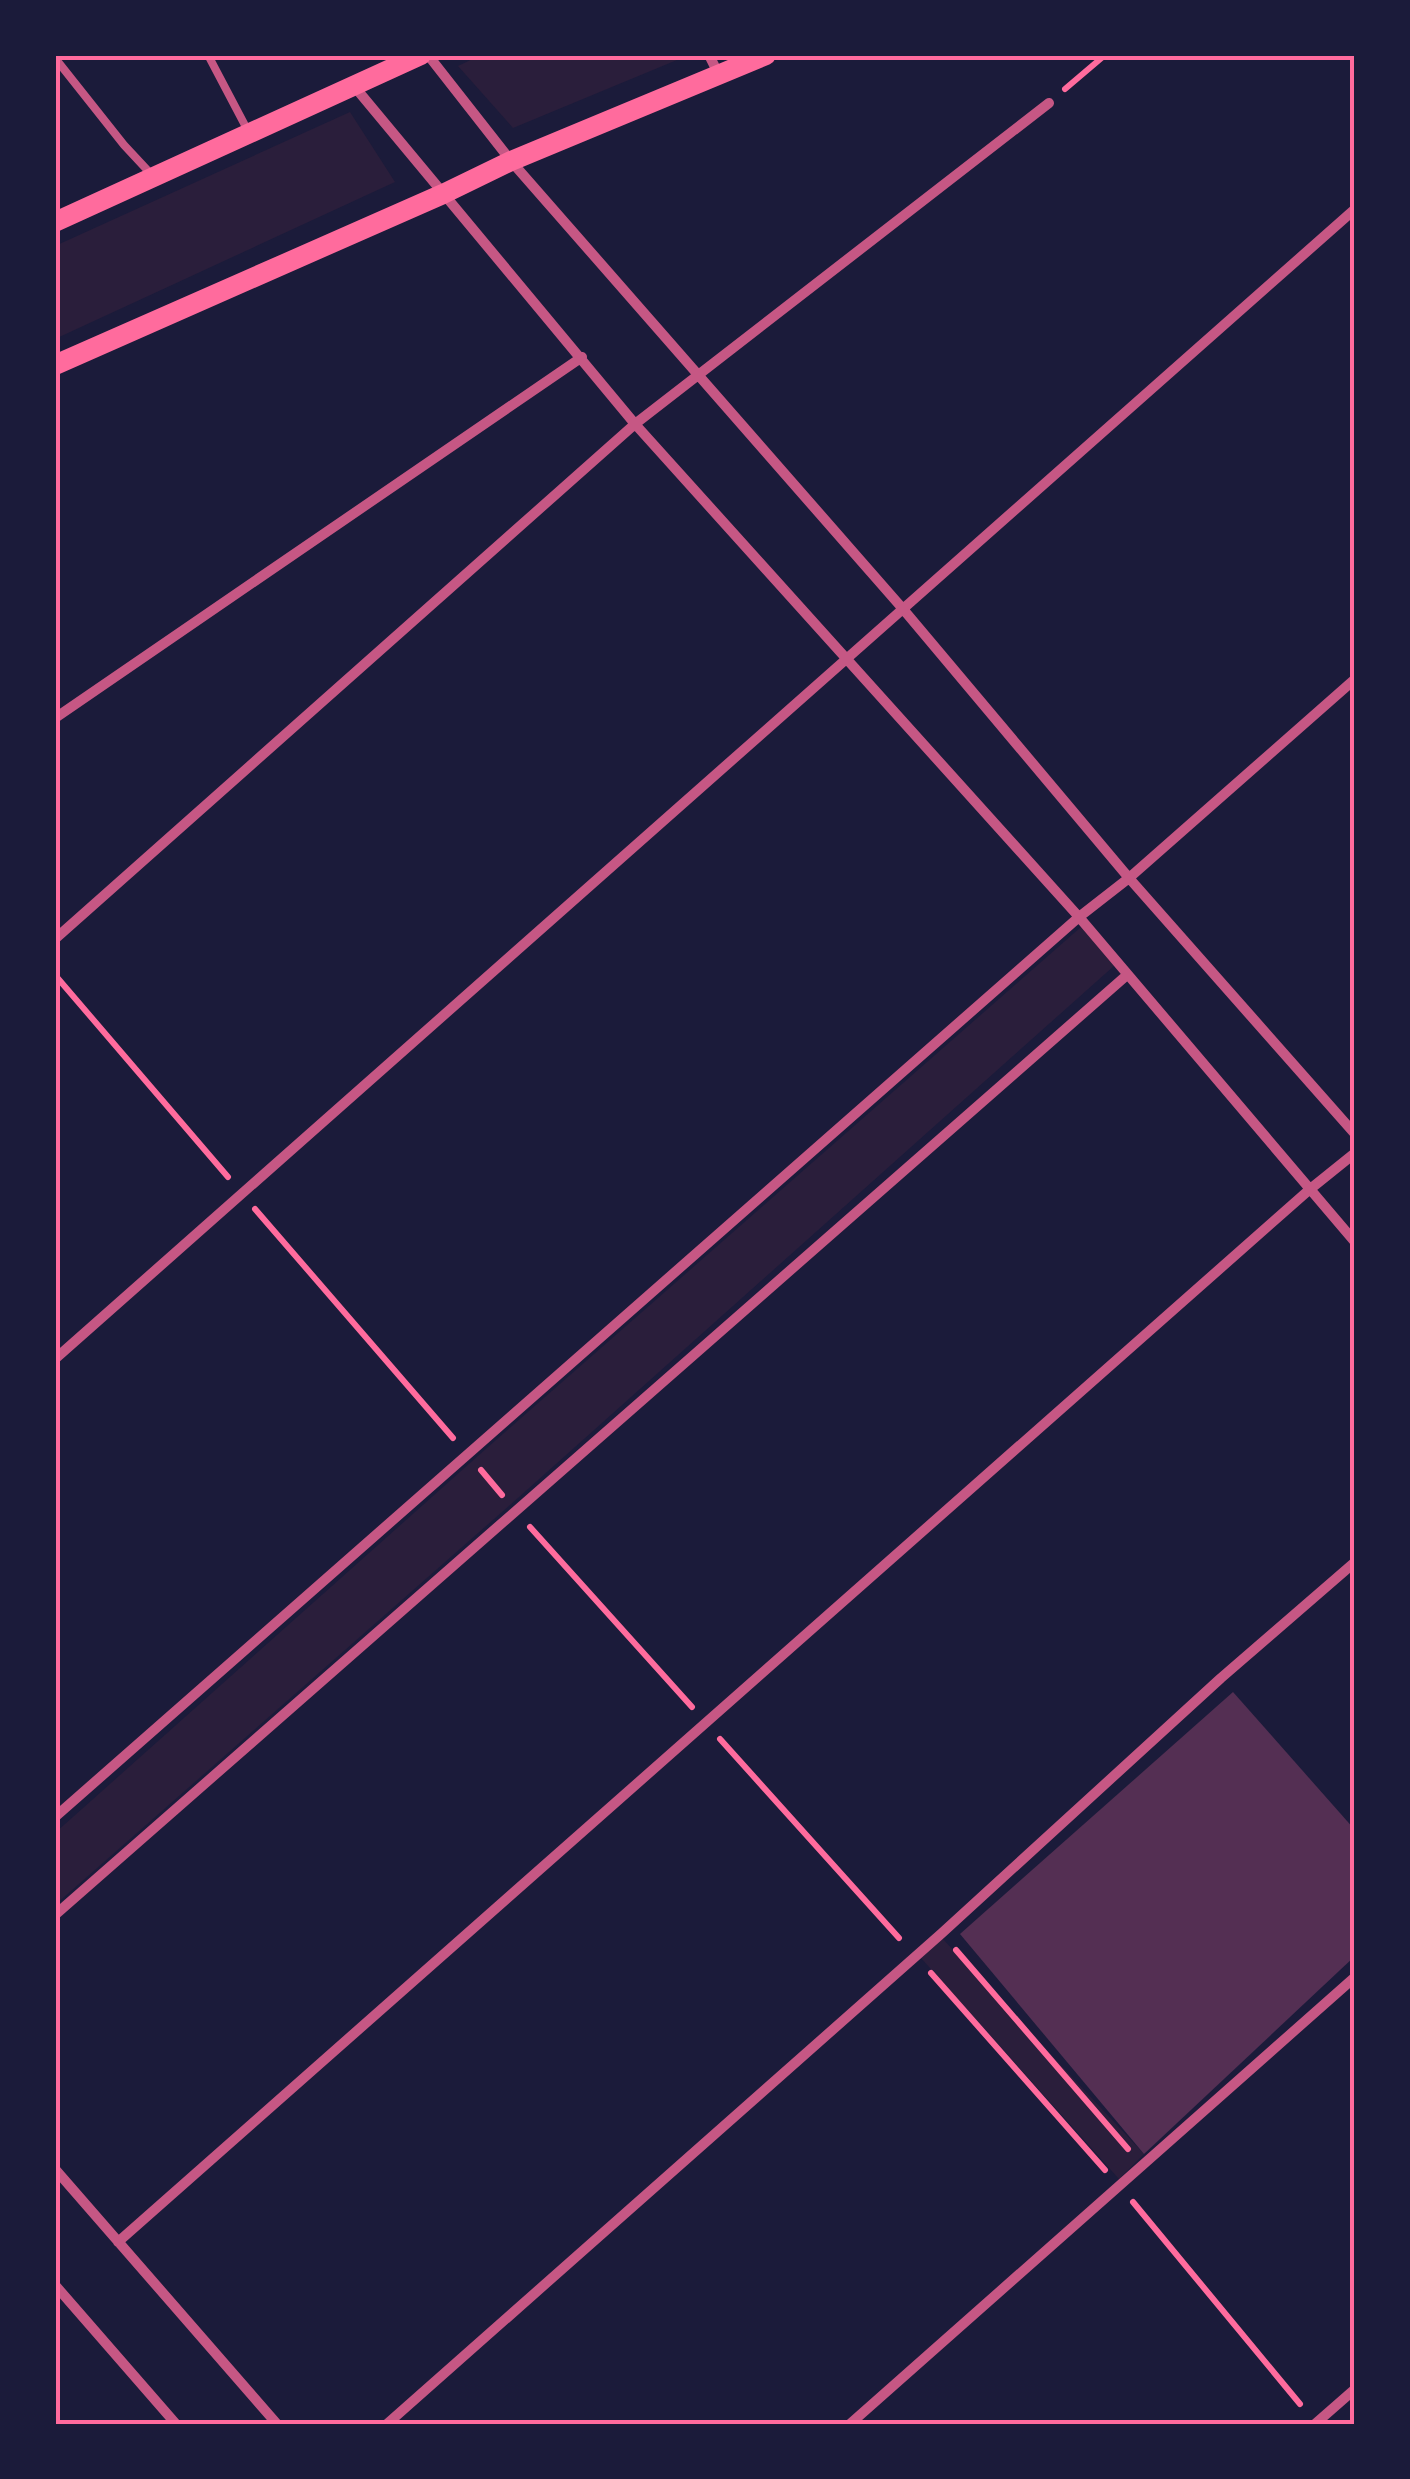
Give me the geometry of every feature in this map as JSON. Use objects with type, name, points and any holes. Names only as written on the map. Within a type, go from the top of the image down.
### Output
[{"type":"main road","points":[[55,222],[424,55]]},
{"type":"main road","points":[[55,366],[511,161],[766,55]]},
{"type":"street","points":[[424,55],[442,72],[511,161],[903,609],[1129,878],[1355,1134]]},
{"type":"street","points":[[709,55],[720,76]]},
{"type":"street","points":[[354,86],[635,424],[1079,917],[1355,1242]]},
{"type":"street","points":[[55,939],[635,424],[1049,103]]},
{"type":"street","points":[[55,1359],[1355,209]]},
{"type":"street","points":[[55,718],[582,357]]},
{"type":"street","points":[[55,1817],[1355,679]]},
{"type":"street","points":[[55,1915],[1127,975]]},
{"type":"street","points":[[118,2242],[1355,1152]]},
{"type":"street","points":[[387,2424],[1355,1562]]},
{"type":"street","points":[[850,2424],[1355,1977]]},
{"type":"street","points":[[55,2169],[277,2424]]},
{"type":"street","points":[[55,2285],[176,2424]]},
{"type":"street","points":[[1316,2424],[1355,2390]]},
{"type":"lane","points":[[208,55],[250,133]]},
{"type":"lane","points":[[55,58],[154,177]]},
{"type":"path","points":[[1049,103],[1104,55]]},
{"type":"path","points":[[55,975],[516,1512],[1119,2186],[1316,2424]]},
{"type":"path","points":[[942,1933],[1142,2165]]},
{"type":"shaded area","points":[[481,55],[689,55],[513,128],[458,66]]},
{"type":"shaded area","points":[[350,112],[395,182],[55,339],[55,246]]},
{"type":"shaded area","points":[[1081,927],[1115,965],[55,1905],[55,1833]]},
{"type":"shaded area","points":[[942,1938],[1144,2154],[1119,2179],[921,1958]]},
{"type":"building","points":[[1233,1692],[1355,1830],[1355,1956],[1144,2154],[960,1934]]}]
